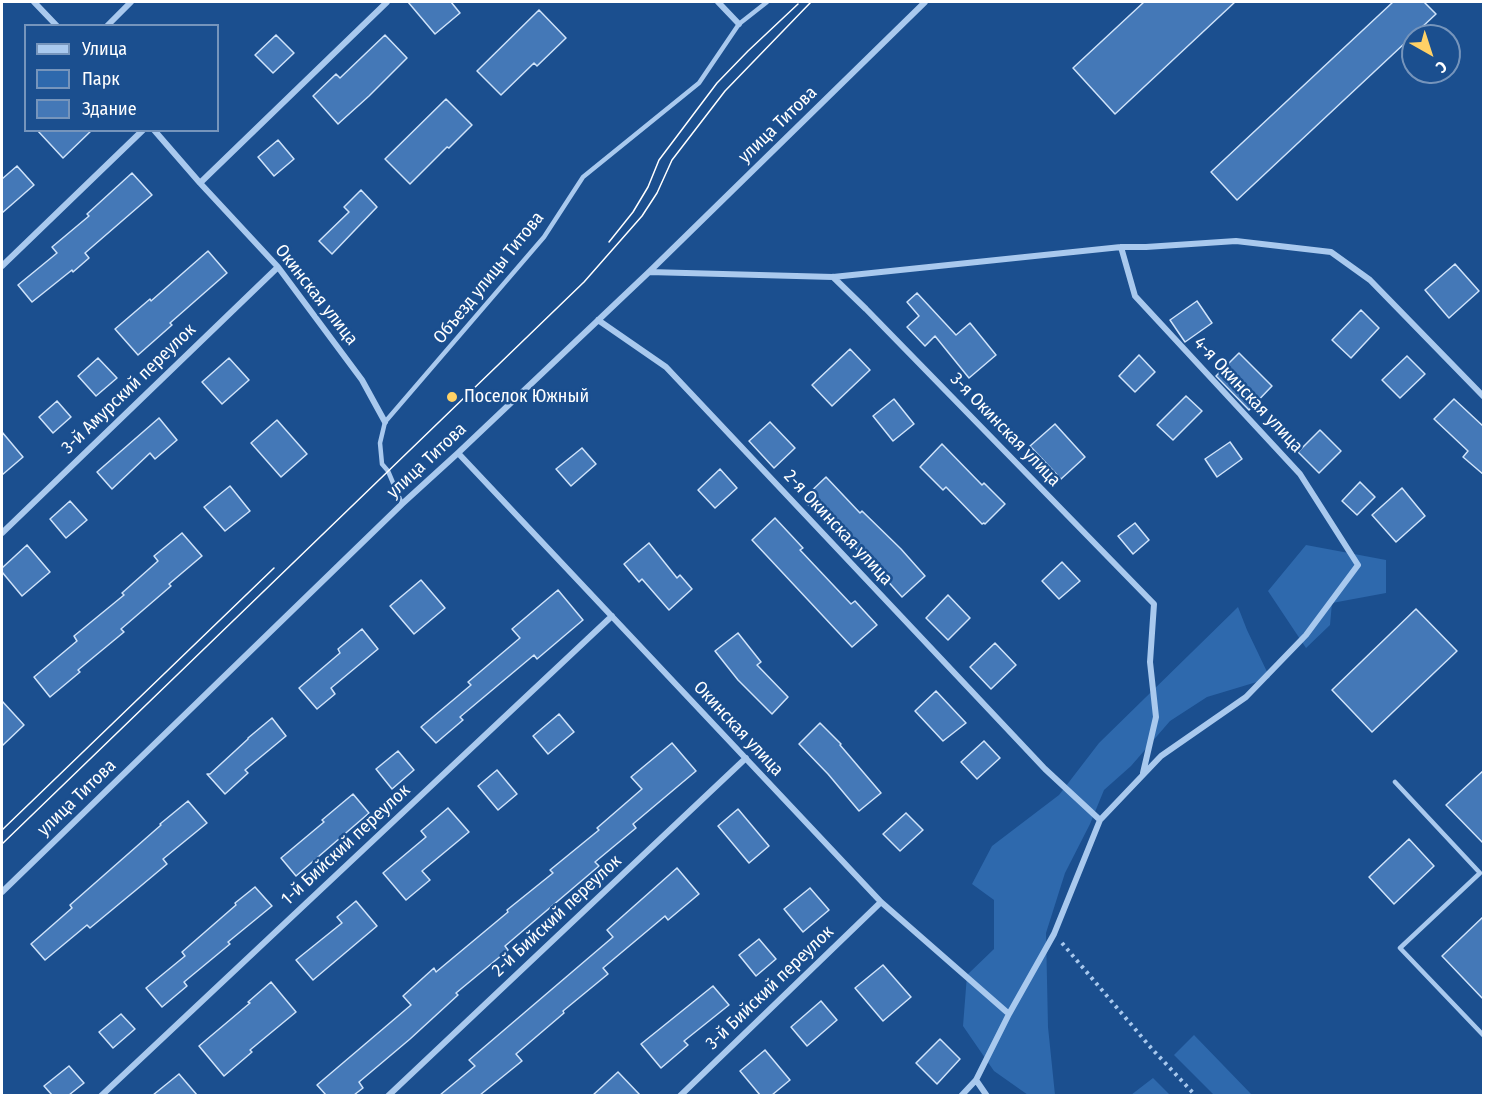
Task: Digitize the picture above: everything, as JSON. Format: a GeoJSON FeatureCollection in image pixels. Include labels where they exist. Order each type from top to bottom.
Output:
{"type":"FeatureCollection","features":[{"type":"Feature","properties":{"kind":"street"},"geometry":{"type":"LineString","coordinates":[[34,2],[55,24]]}},
{"type":"Feature","properties":{"kind":"street"},"geometry":{"type":"LineString","coordinates":[[109,24],[131,2]]}},
{"type":"Feature","properties":{"kind":"street"},"geometry":{"type":"LineString","coordinates":[[200,183],[387,2]]}},
{"type":"Feature","properties":{"kind":"street"},"geometry":{"type":"LineString","coordinates":[[718,2],[739,24]]}},
{"type":"Feature","properties":{"kind":"street","name":"улица Титова"},"geometry":{"type":"LineString","coordinates":[[2,892],[402,504],[649,272],[925,2]]}},
{"type":"Feature","properties":{"kind":"street"},"geometry":{"type":"LineString","coordinates":[[2,266],[141,132]]}},
{"type":"Feature","properties":{"kind":"street","name":"Окинская улица"},"geometry":{"type":"LineString","coordinates":[[156,132],[278,267],[362,380],[385,422]]}},
{"type":"Feature","properties":{"kind":"street"},"geometry":{"type":"LineString","coordinates":[[649,272],[833,277],[1121,247],[1236,241],[1331,252],[1370,280],[1484,397]]}},
{"type":"Feature","properties":{"kind":"street","name":"4-я Окинская улица"},"geometry":{"type":"LineString","coordinates":[[1121,247],[1135,296],[1300,474],[1358,565],[1306,635],[1246,697],[1161,756],[1143,774]]}},
{"type":"Feature","properties":{"kind":"street","name":"3-й Амурский переулок"},"geometry":{"type":"LineString","coordinates":[[2,533],[278,267]]}},
{"type":"Feature","properties":{"kind":"street","name":"3-я Окинская улица"},"geometry":{"type":"LineString","coordinates":[[833,277],[1155,604],[1150,662],[1156,717],[1143,774]]}},
{"type":"Feature","properties":{"kind":"street","name":"2-я Окинская улица"},"geometry":{"type":"LineString","coordinates":[[598,320],[666,367],[1045,769],[1100,820]]}},
{"type":"Feature","properties":{"kind":"street","name":"Окинская улица"},"geometry":{"type":"LineString","coordinates":[[458,453],[881,902],[1009,1014]]}},
{"type":"Feature","properties":{"kind":"street","name":"1-й Бийский переулок"},"geometry":{"type":"LineString","coordinates":[[101,1095],[612,616]]}},
{"type":"Feature","properties":{"kind":"street","name":"2-й Бийский переулок"},"geometry":{"type":"LineString","coordinates":[[388,1095],[746,758]]}},
{"type":"Feature","properties":{"kind":"street"},"geometry":{"type":"LineString","coordinates":[[961,1095],[976,1080],[1009,1014],[1054,934],[1100,820],[1143,774]]}},
{"type":"Feature","properties":{"kind":"street","name":"3-й Бийский переулок"},"geometry":{"type":"LineString","coordinates":[[680,1095],[881,902]]}},
{"type":"Feature","properties":{"kind":"street"},"geometry":{"type":"LineString","coordinates":[[976,1080],[987,1095]]}},
{"type":"Feature","properties":{"kind":"lane","name":"Объезд улицы Титова"},"geometry":{"type":"LineString","coordinates":[[385,422],[544,237],[583,177],[699,83],[739,24],[767,2]]}},
{"type":"Feature","properties":{"kind":"lane"},"geometry":{"type":"LineString","coordinates":[[385,422],[381,443],[382,464],[388,471],[402,504]]}},
{"type":"Feature","properties":{"kind":"lane"},"geometry":{"type":"LineString","coordinates":[[1395,782],[1479,873],[1400,948],[1484,1036]]}},
{"type":"Feature","properties":{"kind":"path"},"geometry":{"type":"LineString","coordinates":[[1054,934],[1152,1049],[1196,1095]]}},
{"type":"Feature","properties":{"kind":"green space"},"geometry":{"type":"Polygon","coordinates":[[[1306,545],[1386,560],[1386,593],[1332,603],[1330,625],[1306,648],[1268,591],[1306,545]]]}},
{"type":"Feature","properties":{"kind":"green space"},"geometry":{"type":"Polygon","coordinates":[[[1238,607],[1270,678],[1207,697],[1170,721],[1131,766],[1104,790],[1065,873],[1046,933],[1048,1027],[1055,1095],[1028,1095],[994,1071],[963,1026],[967,975],[994,949],[994,900],[972,884],[992,846],[1059,795],[1099,743],[1238,607]]]}},
{"type":"Feature","properties":{"kind":"green space"},"geometry":{"type":"Polygon","coordinates":[[[1194,1035],[1252,1095],[1214,1095],[1174,1055],[1194,1035]]]}},
{"type":"Feature","properties":{"kind":"green space"},"geometry":{"type":"Polygon","coordinates":[[[1153,1078],[1170,1095],[1131,1095],[1153,1078]]]}},
{"type":"Feature","properties":{"kind":"building"},"geometry":{"type":"Polygon","coordinates":[[[408,2],[451,2],[460,13],[435,34],[408,2]]]}},
{"type":"Feature","properties":{"kind":"building"},"geometry":{"type":"Polygon","coordinates":[[[1144,2],[1235,2],[1115,114],[1073,68],[1144,2]]]}},
{"type":"Feature","properties":{"kind":"building"},"geometry":{"type":"Polygon","coordinates":[[[1393,2],[1424,2],[1436,14],[1425,24],[1401,24],[1401,47],[1237,200],[1211,172],[1393,2]]]}},
{"type":"Feature","properties":{"kind":"building"},"geometry":{"type":"Polygon","coordinates":[[[539,10],[566,38],[537,66],[534,63],[501,95],[477,71],[539,10]]]}},
{"type":"Feature","properties":{"kind":"building"},"geometry":{"type":"Polygon","coordinates":[[[276,35],[294,53],[273,73],[255,55],[276,35]]]}},
{"type":"Feature","properties":{"kind":"building"},"geometry":{"type":"Polygon","coordinates":[[[385,35],[407,58],[338,124],[313,96],[336,74],[340,78],[385,35]]]}},
{"type":"Feature","properties":{"kind":"building"},"geometry":{"type":"Polygon","coordinates":[[[446,99],[472,125],[410,184],[385,159],[446,99]]]}},
{"type":"Feature","properties":{"kind":"building"},"geometry":{"type":"Polygon","coordinates":[[[39,132],[90,132],[63,158],[39,132]]]}},
{"type":"Feature","properties":{"kind":"building"},"geometry":{"type":"Polygon","coordinates":[[[278,140],[294,159],[274,176],[258,157],[278,140]]]}},
{"type":"Feature","properties":{"kind":"building"},"geometry":{"type":"Polygon","coordinates":[[[17,166],[34,185],[2,213],[2,179],[17,166]]]}},
{"type":"Feature","properties":{"kind":"building"},"geometry":{"type":"Polygon","coordinates":[[[132,173],[152,195],[85,253],[89,258],[32,302],[18,285],[57,253],[52,247],[89,216],[87,214],[132,173]]]}},
{"type":"Feature","properties":{"kind":"building"},"geometry":{"type":"Polygon","coordinates":[[[361,190],[377,207],[332,254],[319,241],[349,212],[344,207],[361,190]]]}},
{"type":"Feature","properties":{"kind":"building"},"geometry":{"type":"Polygon","coordinates":[[[208,251],[227,273],[170,323],[172,325],[138,355],[115,329],[208,251]]]}},
{"type":"Feature","properties":{"kind":"building"},"geometry":{"type":"Polygon","coordinates":[[[1455,264],[1479,291],[1449,318],[1425,290],[1455,264]]]}},
{"type":"Feature","properties":{"kind":"building"},"geometry":{"type":"Polygon","coordinates":[[[917,293],[956,335],[970,323],[996,355],[969,378],[935,336],[925,346],[907,327],[919,316],[907,302],[917,293]]]}},
{"type":"Feature","properties":{"kind":"building"},"geometry":{"type":"Polygon","coordinates":[[[1197,301],[1212,323],[1185,342],[1170,320],[1197,301]]]}},
{"type":"Feature","properties":{"kind":"building"},"geometry":{"type":"Polygon","coordinates":[[[1361,310],[1379,328],[1351,358],[1332,340],[1361,310]]]}},
{"type":"Feature","properties":{"kind":"building"},"geometry":{"type":"Polygon","coordinates":[[[850,349],[870,370],[832,406],[812,385],[850,349]]]}},
{"type":"Feature","properties":{"kind":"building"},"geometry":{"type":"Polygon","coordinates":[[[1239,353],[1272,386],[1249,410],[1216,376],[1239,353]]]}},
{"type":"Feature","properties":{"kind":"building"},"geometry":{"type":"Polygon","coordinates":[[[1139,355],[1155,372],[1135,392],[1119,376],[1139,355]]]}},
{"type":"Feature","properties":{"kind":"building"},"geometry":{"type":"Polygon","coordinates":[[[1407,356],[1425,374],[1400,398],[1382,380],[1407,356]]]}},
{"type":"Feature","properties":{"kind":"building"},"geometry":{"type":"Polygon","coordinates":[[[98,358],[117,378],[96,396],[78,376],[98,358]]]}},
{"type":"Feature","properties":{"kind":"building"},"geometry":{"type":"Polygon","coordinates":[[[229,358],[249,380],[222,404],[202,382],[229,358]]]}},
{"type":"Feature","properties":{"kind":"building"},"geometry":{"type":"Polygon","coordinates":[[[1186,396],[1202,411],[1173,440],[1157,425],[1186,396]]]}},
{"type":"Feature","properties":{"kind":"building"},"geometry":{"type":"Polygon","coordinates":[[[894,399],[914,424],[893,441],[873,416],[894,399]]]}},
{"type":"Feature","properties":{"kind":"building"},"geometry":{"type":"Polygon","coordinates":[[[1454,399],[1484,427],[1484,475],[1463,457],[1468,451],[1434,419],[1454,399]]]}},
{"type":"Feature","properties":{"kind":"building"},"geometry":{"type":"Polygon","coordinates":[[[57,401],[71,417],[53,433],[39,417],[57,401]]]}},
{"type":"Feature","properties":{"kind":"building"},"geometry":{"type":"Polygon","coordinates":[[[159,418],[177,440],[155,459],[150,453],[112,489],[97,472],[159,418]]]}},
{"type":"Feature","properties":{"kind":"building"},"geometry":{"type":"Polygon","coordinates":[[[277,420],[307,454],[281,477],[251,443],[277,420]]]}},
{"type":"Feature","properties":{"kind":"building"},"geometry":{"type":"Polygon","coordinates":[[[770,422],[795,448],[774,468],[749,441],[770,422]]]}},
{"type":"Feature","properties":{"kind":"building"},"geometry":{"type":"Polygon","coordinates":[[[1055,424],[1085,457],[1061,479],[1030,446],[1055,424]]]}},
{"type":"Feature","properties":{"kind":"building"},"geometry":{"type":"Polygon","coordinates":[[[1320,430],[1341,451],[1319,473],[1298,452],[1320,430]]]}},
{"type":"Feature","properties":{"kind":"building"},"geometry":{"type":"Polygon","coordinates":[[[2,432],[23,457],[2,475],[2,432]]]}},
{"type":"Feature","properties":{"kind":"building"},"geometry":{"type":"Polygon","coordinates":[[[1230,442],[1242,459],[1217,477],[1205,459],[1230,442]]]}},
{"type":"Feature","properties":{"kind":"building"},"geometry":{"type":"Polygon","coordinates":[[[942,444],[982,485],[984,483],[1005,504],[985,524],[982,524],[946,487],[943,490],[920,467],[942,444]]]}},
{"type":"Feature","properties":{"kind":"building"},"geometry":{"type":"Polygon","coordinates":[[[582,448],[596,464],[571,486],[556,469],[582,448]]]}},
{"type":"Feature","properties":{"kind":"building"},"geometry":{"type":"Polygon","coordinates":[[[720,469],[737,488],[715,508],[698,490],[720,469]]]}},
{"type":"Feature","properties":{"kind":"building"},"geometry":{"type":"Polygon","coordinates":[[[826,477],[860,513],[862,511],[901,549],[925,576],[902,597],[875,567],[827,520],[825,523],[803,499],[826,477]]]}},
{"type":"Feature","properties":{"kind":"building"},"geometry":{"type":"Polygon","coordinates":[[[1360,482],[1375,497],[1357,515],[1342,501],[1360,482]]]}},
{"type":"Feature","properties":{"kind":"building"},"geometry":{"type":"Polygon","coordinates":[[[230,486],[250,511],[225,531],[204,507],[230,486]]]}},
{"type":"Feature","properties":{"kind":"building"},"geometry":{"type":"Polygon","coordinates":[[[1402,488],[1425,516],[1396,542],[1372,515],[1402,488]]]}},
{"type":"Feature","properties":{"kind":"building"},"geometry":{"type":"Polygon","coordinates":[[[70,501],[87,520],[66,538],[50,519],[70,501]]]}},
{"type":"Feature","properties":{"kind":"building"},"geometry":{"type":"Polygon","coordinates":[[[775,518],[803,548],[800,550],[851,604],[855,601],[877,625],[852,647],[752,540],[775,518]]]}},
{"type":"Feature","properties":{"kind":"building"},"geometry":{"type":"Polygon","coordinates":[[[1135,523],[1149,540],[1133,554],[1118,536],[1135,523]]]}},
{"type":"Feature","properties":{"kind":"building"},"geometry":{"type":"Polygon","coordinates":[[[182,533],[202,556],[121,629],[124,632],[78,670],[80,672],[50,697],[34,677],[77,641],[74,636],[124,595],[122,593],[158,561],[154,556],[182,533]]]}},
{"type":"Feature","properties":{"kind":"building"},"geometry":{"type":"Polygon","coordinates":[[[649,543],[677,578],[680,575],[692,589],[669,610],[642,579],[639,582],[624,564],[649,543]]]}},
{"type":"Feature","properties":{"kind":"building"},"geometry":{"type":"Polygon","coordinates":[[[27,545],[50,572],[22,596],[2,572],[2,568],[27,545]]]}},
{"type":"Feature","properties":{"kind":"building"},"geometry":{"type":"Polygon","coordinates":[[[1062,562],[1080,581],[1059,599],[1042,581],[1062,562]]]}},
{"type":"Feature","properties":{"kind":"building"},"geometry":{"type":"Polygon","coordinates":[[[421,580],[445,608],[414,634],[390,606],[421,580]]]}},
{"type":"Feature","properties":{"kind":"building"},"geometry":{"type":"Polygon","coordinates":[[[558,590],[583,620],[537,659],[534,655],[460,717],[463,720],[436,743],[421,727],[471,685],[468,682],[520,638],[512,629],[558,590]]]}},
{"type":"Feature","properties":{"kind":"building"},"geometry":{"type":"Polygon","coordinates":[[[948,595],[970,618],[948,640],[926,618],[948,595]]]}},
{"type":"Feature","properties":{"kind":"building"},"geometry":{"type":"Polygon","coordinates":[[[1416,609],[1457,651],[1372,732],[1332,690],[1416,609]]]}},
{"type":"Feature","properties":{"kind":"building"},"geometry":{"type":"Polygon","coordinates":[[[362,629],[378,649],[331,688],[335,694],[317,709],[299,688],[340,653],[338,649],[362,629]]]}},
{"type":"Feature","properties":{"kind":"building"},"geometry":{"type":"Polygon","coordinates":[[[738,633],[761,662],[757,665],[788,697],[772,714],[738,680],[715,651],[738,633]]]}},
{"type":"Feature","properties":{"kind":"building"},"geometry":{"type":"Polygon","coordinates":[[[995,643],[1016,665],[991,689],[970,667],[995,643]]]}},
{"type":"Feature","properties":{"kind":"building"},"geometry":{"type":"Polygon","coordinates":[[[936,691],[966,723],[943,741],[915,711],[936,691]]]}},
{"type":"Feature","properties":{"kind":"building"},"geometry":{"type":"Polygon","coordinates":[[[2,701],[24,725],[2,746],[2,701]]]}},
{"type":"Feature","properties":{"kind":"building"},"geometry":{"type":"Polygon","coordinates":[[[559,714],[574,732],[548,754],[533,736],[559,714]]]}},
{"type":"Feature","properties":{"kind":"building"},"geometry":{"type":"Polygon","coordinates":[[[272,718],[286,736],[245,770],[248,773],[225,794],[207,774],[210,774],[272,718]]]}},
{"type":"Feature","properties":{"kind":"building"},"geometry":{"type":"Polygon","coordinates":[[[820,723],[841,744],[881,793],[859,811],[799,744],[820,723]]]}},
{"type":"Feature","properties":{"kind":"building"},"geometry":{"type":"Polygon","coordinates":[[[984,741],[1000,758],[977,779],[961,762],[984,741]]]}},
{"type":"Feature","properties":{"kind":"building"},"geometry":{"type":"Polygon","coordinates":[[[672,743],[696,771],[633,824],[636,828],[595,862],[599,866],[505,946],[508,950],[456,993],[458,995],[359,1082],[363,1088],[354,1095],[326,1095],[317,1085],[411,1005],[403,996],[434,968],[436,972],[508,912],[507,910],[553,873],[550,870],[599,830],[597,828],[642,789],[631,777],[672,743]]]}},
{"type":"Feature","properties":{"kind":"building"},"geometry":{"type":"Polygon","coordinates":[[[398,751],[414,770],[392,789],[376,769],[398,751]]]}},
{"type":"Feature","properties":{"kind":"building"},"geometry":{"type":"Polygon","coordinates":[[[497,770],[517,794],[498,810],[478,786],[497,770]]]}},
{"type":"Feature","properties":{"kind":"building"},"geometry":{"type":"Polygon","coordinates":[[[1484,770],[1484,844],[1446,805],[1484,770]]]}},
{"type":"Feature","properties":{"kind":"building"},"geometry":{"type":"Polygon","coordinates":[[[353,794],[369,813],[296,876],[281,858],[353,794]]]}},
{"type":"Feature","properties":{"kind":"building"},"geometry":{"type":"Polygon","coordinates":[[[188,801],[207,823],[163,859],[167,864],[90,928],[87,925],[45,960],[31,944],[72,908],[70,905],[188,801]]]}},
{"type":"Feature","properties":{"kind":"building"},"geometry":{"type":"Polygon","coordinates":[[[448,808],[469,832],[422,871],[430,880],[406,900],[383,873],[426,837],[421,831],[448,808]]]}},
{"type":"Feature","properties":{"kind":"building"},"geometry":{"type":"Polygon","coordinates":[[[738,809],[769,846],[749,863],[718,826],[738,809]]]}},
{"type":"Feature","properties":{"kind":"building"},"geometry":{"type":"Polygon","coordinates":[[[906,813],[923,830],[900,851],[883,834],[906,813]]]}},
{"type":"Feature","properties":{"kind":"building"},"geometry":{"type":"Polygon","coordinates":[[[1409,839],[1434,866],[1394,904],[1369,877],[1409,839]]]}},
{"type":"Feature","properties":{"kind":"building"},"geometry":{"type":"Polygon","coordinates":[[[677,868],[699,894],[668,920],[665,916],[603,968],[608,974],[516,1054],[522,1061],[480,1095],[440,1095],[475,1066],[469,1060],[613,937],[607,930],[677,868]]]}},
{"type":"Feature","properties":{"kind":"building"},"geometry":{"type":"Polygon","coordinates":[[[255,887],[272,906],[184,982],[187,986],[162,1007],[146,988],[185,956],[182,952],[255,887]]]}},
{"type":"Feature","properties":{"kind":"building"},"geometry":{"type":"Polygon","coordinates":[[[810,888],[829,910],[803,932],[784,909],[810,888]]]}},
{"type":"Feature","properties":{"kind":"building"},"geometry":{"type":"Polygon","coordinates":[[[356,901],[377,926],[313,980],[296,960],[342,923],[337,917],[356,901]]]}},
{"type":"Feature","properties":{"kind":"building"},"geometry":{"type":"Polygon","coordinates":[[[1484,916],[1484,1000],[1442,956],[1484,916]]]}},
{"type":"Feature","properties":{"kind":"building"},"geometry":{"type":"Polygon","coordinates":[[[759,939],[776,959],[756,976],[739,955],[759,939]]]}},
{"type":"Feature","properties":{"kind":"building"},"geometry":{"type":"Polygon","coordinates":[[[883,965],[911,997],[883,1021],[855,988],[883,965]]]}},
{"type":"Feature","properties":{"kind":"building"},"geometry":{"type":"Polygon","coordinates":[[[271,982],[296,1012],[250,1050],[252,1052],[224,1076],[199,1046],[271,982]]]}},
{"type":"Feature","properties":{"kind":"building"},"geometry":{"type":"Polygon","coordinates":[[[713,986],[729,1005],[684,1041],[688,1045],[661,1068],[641,1044],[713,986]]]}},
{"type":"Feature","properties":{"kind":"building"},"geometry":{"type":"Polygon","coordinates":[[[821,1001],[837,1020],[807,1046],[791,1027],[821,1001]]]}},
{"type":"Feature","properties":{"kind":"building"},"geometry":{"type":"Polygon","coordinates":[[[121,1014],[135,1029],[113,1048],[99,1032],[121,1014]]]}},
{"type":"Feature","properties":{"kind":"building"},"geometry":{"type":"Polygon","coordinates":[[[940,1039],[960,1059],[937,1084],[916,1063],[940,1039]]]}},
{"type":"Feature","properties":{"kind":"building"},"geometry":{"type":"Polygon","coordinates":[[[765,1050],[790,1080],[772,1095],[760,1095],[740,1071],[765,1050]]]}},
{"type":"Feature","properties":{"kind":"building"},"geometry":{"type":"Polygon","coordinates":[[[69,1066],[84,1083],[69,1095],[52,1095],[44,1086],[69,1066]]]}},
{"type":"Feature","properties":{"kind":"building"},"geometry":{"type":"Polygon","coordinates":[[[618,1072],[640,1095],[593,1095],[618,1072]]]}},
{"type":"Feature","properties":{"kind":"building"},"geometry":{"type":"Polygon","coordinates":[[[179,1074],[197,1095],[153,1095],[179,1074]]]}},
{"type":"Feature","properties":{"kind":"tram line"},"geometry":{"type":"LineString","coordinates":[[2,844],[584,282],[642,216],[657,193],[672,160],[725,91],[811,2]]}},
{"type":"Feature","properties":{"kind":"tram line"},"geometry":{"type":"LineString","coordinates":[[609,242],[633,212],[648,187],[659,160],[717,83],[798,4]]}},
{"type":"Feature","properties":{"kind":"tram line"},"geometry":{"type":"LineString","coordinates":[[2,830],[274,568]]}},
{"type":"Feature","properties":{"kind":"place","name":"Поселок Южный"},"geometry":{"type":"Point","coordinates":[452,397]}}]}
